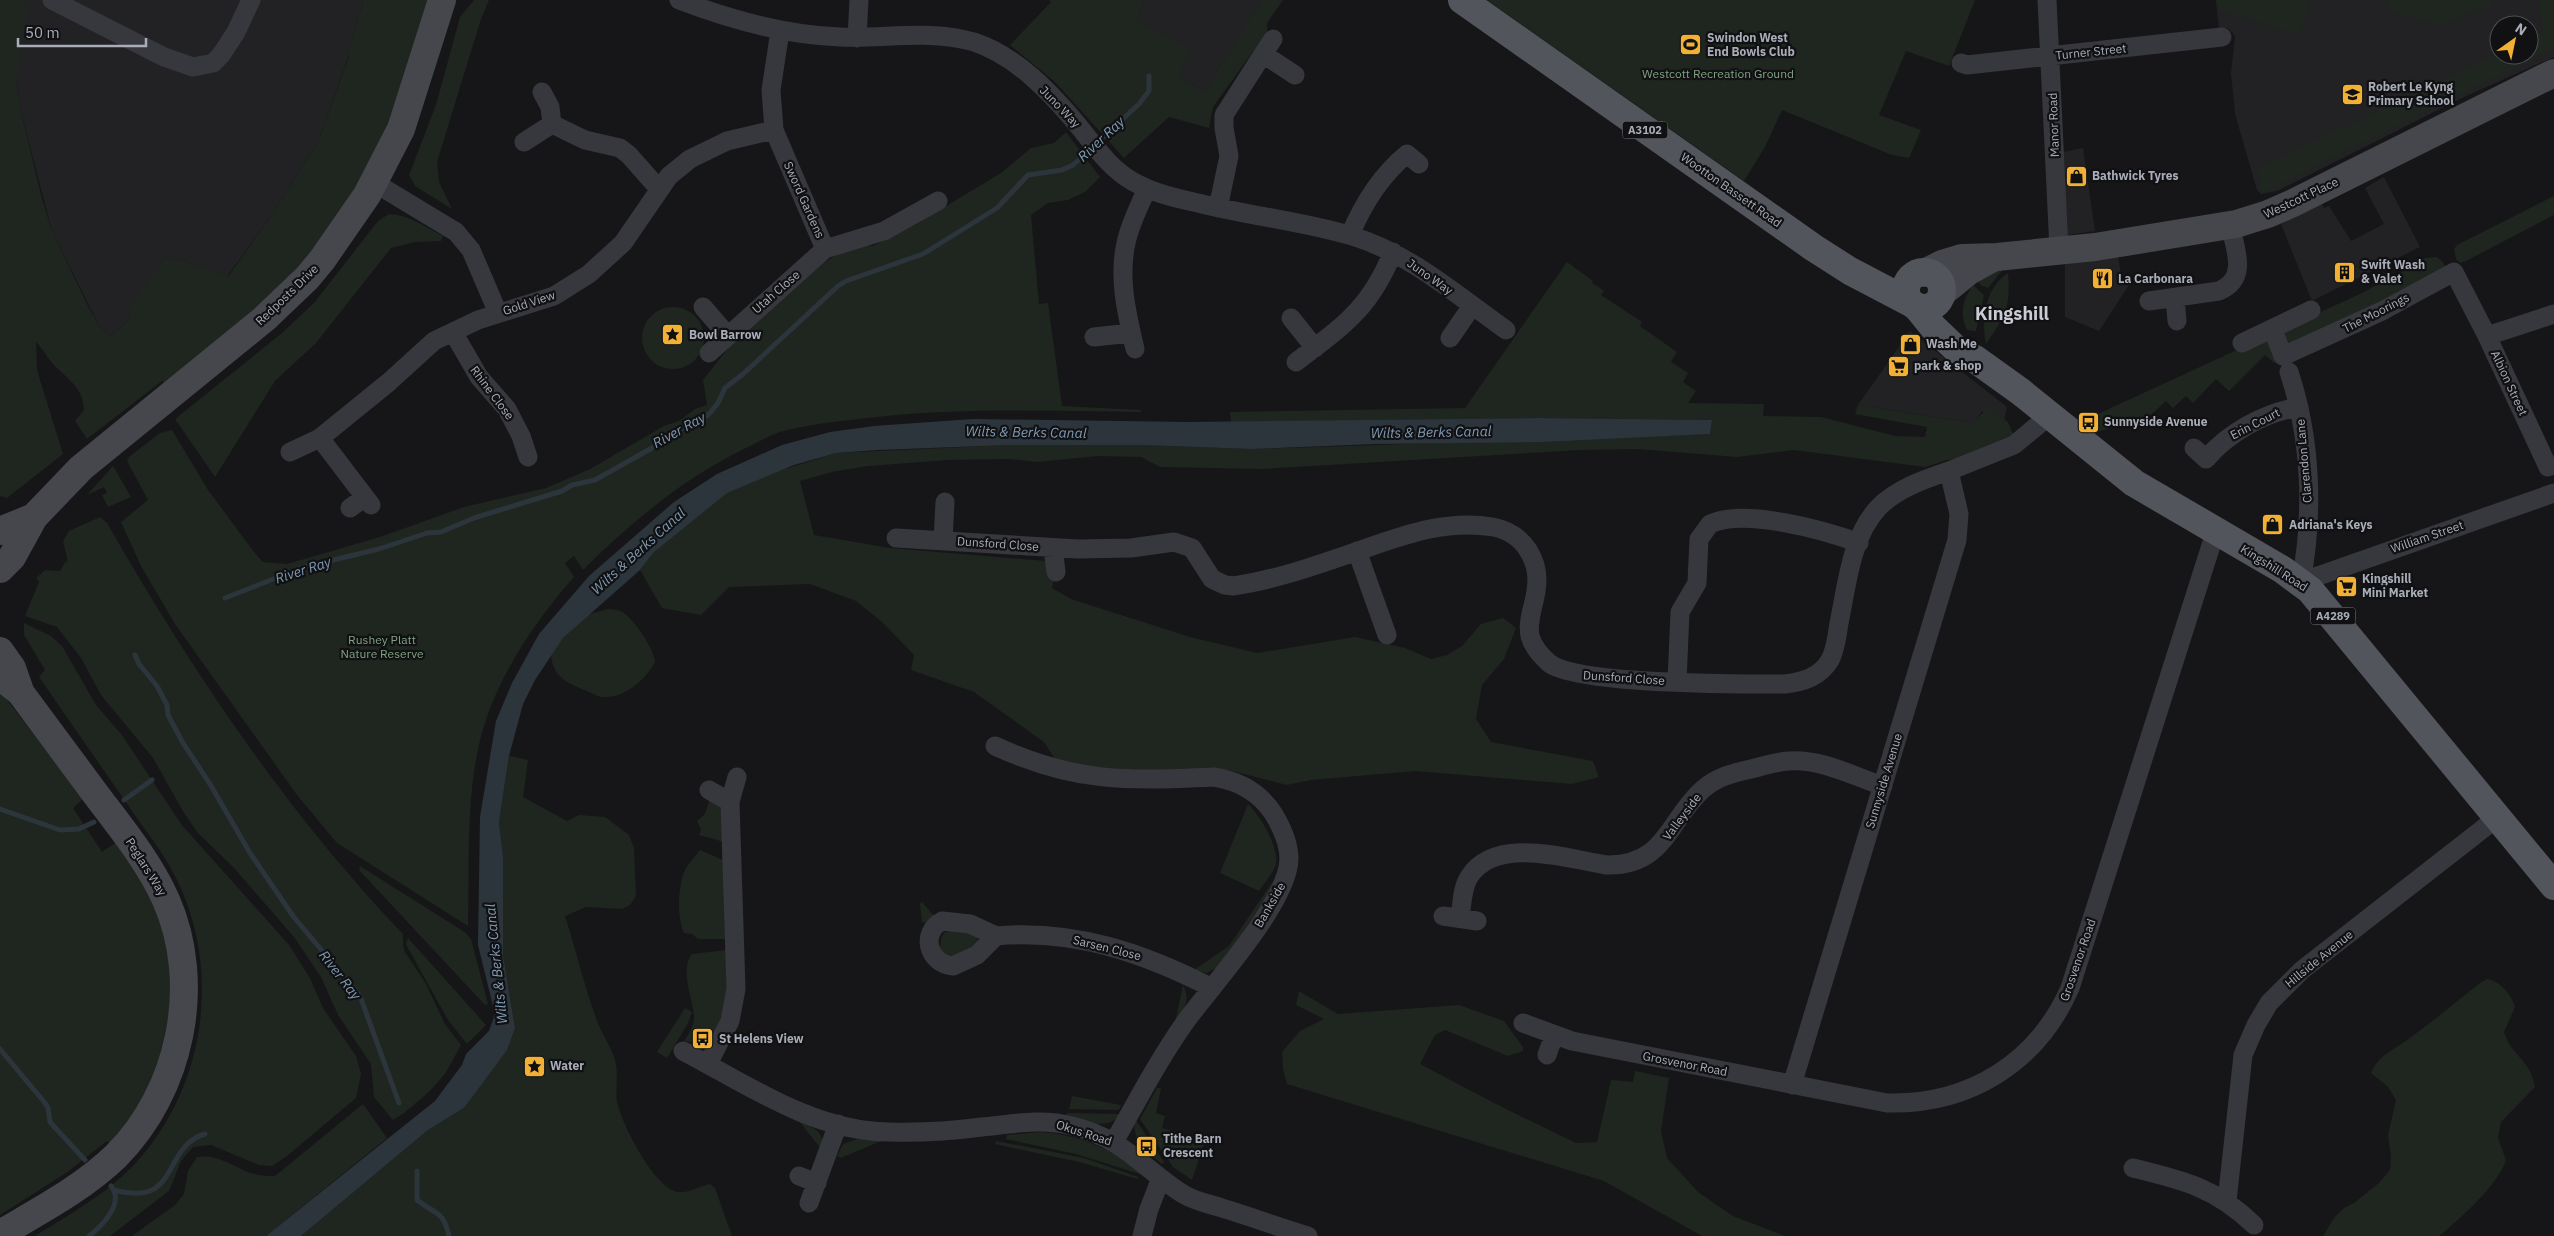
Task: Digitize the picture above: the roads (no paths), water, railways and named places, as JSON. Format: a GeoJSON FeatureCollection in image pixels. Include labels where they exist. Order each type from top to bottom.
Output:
{"type":"FeatureCollection","features":[{"type":"Feature","properties":{"kind":"main road","name":"Redposts Drive"},"geometry":{"type":"LineString","coordinates":[[0,586],[6,563],[34,518],[90,460],[212,362],[294,292],[338,239],[375,183],[409,109],[442,0]]}},
{"type":"Feature","properties":{"kind":"main road","name":"Wootton Bassett Road"},"geometry":{"type":"LineString","coordinates":[[1462,0],[1830,258],[1878,287],[1928,300]]}},
{"type":"Feature","properties":{"kind":"main road","name":"Westcott Place"},"geometry":{"type":"LineString","coordinates":[[1921,273],[1962,258],[1997,257],[2059,250],[2230,225],[2258,218],[2285,207],[2554,73]]}},
{"type":"Feature","properties":{"kind":"main road","name":"Westcott Place"},"geometry":{"type":"LineString","coordinates":[[1928,300],[1969,271],[1997,257]]}},
{"type":"Feature","properties":{"kind":"main road","name":"Wootton Bassett Road"},"geometry":{"type":"LineString","coordinates":[[1830,258],[1855,266],[1921,273]]}},
{"type":"Feature","properties":{"kind":"main road"},"geometry":{"type":"LineString","coordinates":[[1921,273],[1912,278],[1907,288],[1928,300]]}},
{"type":"Feature","properties":{"kind":"main road","name":"Kingshill Road"},"geometry":{"type":"LineString","coordinates":[[1928,300],[1949,343],[1957,350],[1975,359],[2035,402],[2049,416],[2134,483],[2215,533],[2301,582],[2322,601],[2554,886]]}},
{"type":"Feature","properties":{"kind":"main road","name":"Redposts Drive"},"geometry":{"type":"LineString","coordinates":[[0,531],[34,518]]}},
{"type":"Feature","properties":{"kind":"main road","name":"Peglars Way"},"geometry":{"type":"LineString","coordinates":[[0,1234],[90,1177],[116,1156],[131,1139],[148,1115],[166,1080],[176,1049],[184,1000],[184,970],[180,938],[158,885],[116,821],[5,664]]}},
{"type":"Feature","properties":{"kind":"street"},"geometry":{"type":"LineString","coordinates":[[52,0],[164,57],[193,67],[213,63],[221,55],[236,32],[251,0]]}},
{"type":"Feature","properties":{"kind":"street","name":"Juno Way"},"geometry":{"type":"LineString","coordinates":[[678,0],[699,4],[780,31],[857,38],[940,34],[986,47],[1025,72],[1079,127],[1102,155],[1121,173],[1147,189],[1218,208],[1350,235],[1393,252],[1506,330]]}},
{"type":"Feature","properties":{"kind":"street"},"geometry":{"type":"LineString","coordinates":[[857,38],[858,0]]}},
{"type":"Feature","properties":{"kind":"street","name":"Manor Road"},"geometry":{"type":"LineString","coordinates":[[2047,0],[2059,250]]}},
{"type":"Feature","properties":{"kind":"street","name":"Sword Gardens"},"geometry":{"type":"LineString","coordinates":[[780,31],[771,90],[774,130],[825,249],[884,231],[938,201]]}},
{"type":"Feature","properties":{"kind":"street","name":"Turner Street"},"geometry":{"type":"LineString","coordinates":[[1961,63],[1967,65],[2051,57],[2222,37]]}},
{"type":"Feature","properties":{"kind":"street"},"geometry":{"type":"LineString","coordinates":[[1218,208],[1229,156],[1224,128],[1224,115],[1268,46],[1294,75]]}},
{"type":"Feature","properties":{"kind":"street"},"geometry":{"type":"LineString","coordinates":[[542,92],[550,107],[552,124]]}},
{"type":"Feature","properties":{"kind":"street"},"geometry":{"type":"LineString","coordinates":[[524,142],[552,124]]}},
{"type":"Feature","properties":{"kind":"street"},"geometry":{"type":"LineString","coordinates":[[552,124],[585,140],[620,148],[629,155],[659,190]]}},
{"type":"Feature","properties":{"kind":"street","name":"Gold View"},"geometry":{"type":"LineString","coordinates":[[290,452],[320,438],[389,382],[429,345],[453,332],[498,313],[554,296],[589,274],[623,243],[669,176],[700,152],[727,141],[774,130]]}},
{"type":"Feature","properties":{"kind":"street"},"geometry":{"type":"LineString","coordinates":[[1350,235],[1368,199],[1393,167],[1407,154],[1419,164]]}},
{"type":"Feature","properties":{"kind":"street"},"geometry":{"type":"LineString","coordinates":[[375,183],[456,232],[471,250],[498,313]]}},
{"type":"Feature","properties":{"kind":"street"},"geometry":{"type":"LineString","coordinates":[[1094,338],[1133,341],[1124,302],[1124,259],[1130,229],[1147,189]]}},
{"type":"Feature","properties":{"kind":"street"},"geometry":{"type":"LineString","coordinates":[[2149,301],[2219,291],[2233,282],[2238,266],[2230,225]]}},
{"type":"Feature","properties":{"kind":"street","name":"Utah Close"},"geometry":{"type":"LineString","coordinates":[[710,353],[825,249]]}},
{"type":"Feature","properties":{"kind":"street"},"geometry":{"type":"LineString","coordinates":[[1296,362],[1361,309],[1384,274],[1393,252]]}},
{"type":"Feature","properties":{"kind":"street","name":"The Moorings"},"geometry":{"type":"LineString","coordinates":[[2273,330],[2283,356],[2386,308],[2454,272],[2487,336]]}},
{"type":"Feature","properties":{"kind":"street"},"geometry":{"type":"LineString","coordinates":[[2175,298],[2177,320]]}},
{"type":"Feature","properties":{"kind":"street"},"geometry":{"type":"LineString","coordinates":[[1450,338],[1472,306]]}},
{"type":"Feature","properties":{"kind":"street"},"geometry":{"type":"LineString","coordinates":[[703,307],[728,336]]}},
{"type":"Feature","properties":{"kind":"street"},"geometry":{"type":"LineString","coordinates":[[2242,343],[2273,330],[2311,310]]}},
{"type":"Feature","properties":{"kind":"street","name":"Albion Street"},"geometry":{"type":"LineString","coordinates":[[2548,467],[2487,336],[2554,314]]}},
{"type":"Feature","properties":{"kind":"street"},"geometry":{"type":"LineString","coordinates":[[1291,318],[1315,348]]}},
{"type":"Feature","properties":{"kind":"street","name":"Rhine Close"},"geometry":{"type":"LineString","coordinates":[[453,332],[479,377],[507,409],[521,436],[528,457]]}},
{"type":"Feature","properties":{"kind":"street","name":"Clarendon Lane"},"geometry":{"type":"LineString","coordinates":[[2289,372],[2299,407],[2309,501],[2308,542],[2301,582]]}},
{"type":"Feature","properties":{"kind":"street","name":"Erin Court"},"geometry":{"type":"LineString","coordinates":[[2194,448],[2206,459],[2231,435],[2284,409],[2299,407]]}},
{"type":"Feature","properties":{"kind":"street"},"geometry":{"type":"LineString","coordinates":[[1949,471],[2014,445],[2049,416]]}},
{"type":"Feature","properties":{"kind":"street"},"geometry":{"type":"LineString","coordinates":[[320,438],[362,504]]}},
{"type":"Feature","properties":{"kind":"street","name":"Dunsford Close"},"geometry":{"type":"LineString","coordinates":[[896,538],[1053,548],[1115,549],[1174,542],[1184,544],[1199,556],[1212,579],[1233,586],[1295,571],[1410,534],[1443,526],[1481,525],[1504,530],[1524,543],[1536,566],[1536,590],[1530,618],[1530,636],[1537,651],[1546,661],[1558,668],[1580,675],[1676,682],[1785,684],[1802,682],[1813,677],[1830,660],[1849,577],[1859,543],[1872,516],[1886,501],[1904,490],[1949,471]]}},
{"type":"Feature","properties":{"kind":"street","name":"Sunnyside Avenue"},"geometry":{"type":"LineString","coordinates":[[1792,1085],[1957,540],[1959,514],[1949,471]]}},
{"type":"Feature","properties":{"kind":"street","name":"William Street"},"geometry":{"type":"LineString","coordinates":[[2301,582],[2554,493]]}},
{"type":"Feature","properties":{"kind":"street","name":"Dunsford Close"},"geometry":{"type":"LineString","coordinates":[[943,540],[945,502]]}},
{"type":"Feature","properties":{"kind":"street","name":"Dunsford Close"},"geometry":{"type":"LineString","coordinates":[[1676,682],[1680,612],[1697,583],[1699,539],[1710,524],[1730,519],[1798,524],[1859,543]]}},
{"type":"Feature","properties":{"kind":"street","name":"Grosvenor Road"},"geometry":{"type":"LineString","coordinates":[[1523,1023],[1572,1041],[1887,1103],[1923,1102],[1945,1097],[1983,1082],[2004,1071],[2026,1053],[2049,1026],[2064,1001],[2074,977],[2215,533]]}},
{"type":"Feature","properties":{"kind":"street","name":"Dunsford Close"},"geometry":{"type":"LineString","coordinates":[[1053,548],[1056,572]]}},
{"type":"Feature","properties":{"kind":"street"},"geometry":{"type":"LineString","coordinates":[[1357,552],[1387,635]]}},
{"type":"Feature","properties":{"kind":"street","name":"Bankside"},"geometry":{"type":"LineString","coordinates":[[995,746],[1019,747],[1066,772],[1091,777],[1122,780],[1214,777],[1227,779],[1255,792],[1267,804],[1278,822],[1286,842],[1289,859],[1286,876],[1252,935],[1172,1042],[1114,1142]]}},
{"type":"Feature","properties":{"kind":"street","name":"Valleyside"},"geometry":{"type":"LineString","coordinates":[[1460,918],[1468,879],[1478,867],[1491,858],[1514,852],[1606,866],[1618,866],[1641,860],[1666,838],[1702,790],[1712,782],[1735,772],[1788,761],[1803,762],[1822,764],[1883,786]]}},
{"type":"Feature","properties":{"kind":"street"},"geometry":{"type":"LineString","coordinates":[[708,1064],[730,1021],[736,989],[730,802],[737,777]]}},
{"type":"Feature","properties":{"kind":"street"},"geometry":{"type":"LineString","coordinates":[[709,790],[730,802]]}},
{"type":"Feature","properties":{"kind":"street","name":"Hillside Avenue"},"geometry":{"type":"LineString","coordinates":[[2228,1195],[2243,1055],[2256,1024],[2269,1003],[2302,970],[2498,817]]}},
{"type":"Feature","properties":{"kind":"street","name":"Sarsen Close"},"geometry":{"type":"LineString","coordinates":[[996,936],[1029,934],[1104,946],[1156,961],[1212,988]]}},
{"type":"Feature","properties":{"kind":"street"},"geometry":{"type":"LineString","coordinates":[[1547,1055],[1554,1035]]}},
{"type":"Feature","properties":{"kind":"street","name":"Okus Road"},"geometry":{"type":"LineString","coordinates":[[683,1051],[774,1100],[838,1124],[886,1132],[914,1132],[1023,1122],[1049,1122],[1072,1126],[1114,1142],[1189,1197],[1308,1236]]}},
{"type":"Feature","properties":{"kind":"street"},"geometry":{"type":"LineString","coordinates":[[809,1203],[808,1180],[838,1124]]}},
{"type":"Feature","properties":{"kind":"street"},"geometry":{"type":"LineString","coordinates":[[2133,1168],[2178,1179],[2228,1195],[2254,1225]]}},
{"type":"Feature","properties":{"kind":"street"},"geometry":{"type":"LineString","coordinates":[[1142,1236],[1149,1208],[1161,1178]]}},
{"type":"Feature","properties":{"kind":"water","name":"Wilts & Berks Canal"},"geometry":{"type":"Polygon","coordinates":[[[1538,418],[1712,420],[1710,434],[1541,442],[1375,444],[1251,449],[1141,445],[1008,445],[836,453],[794,465],[727,493],[654,552],[640,570],[563,638],[535,680],[523,704],[509,756],[499,822],[503,856],[503,955],[515,1028],[507,1050],[464,1108],[428,1130],[301,1236],[266,1236],[435,1101],[462,1065],[466,1054],[489,1031],[495,1014],[478,945],[480,817],[496,721],[512,683],[539,634],[589,576],[674,502],[717,474],[782,445],[830,432],[874,426],[973,419],[1189,422],[1538,418]]]}},
{"type":"Feature","properties":{"kind":"waterway","name":"River Ray"},"geometry":{"type":"LineString","coordinates":[[1097,143],[1139,104],[1149,91],[1149,76]]}},
{"type":"Feature","properties":{"kind":"waterway","name":"River Ray"},"geometry":{"type":"LineString","coordinates":[[225,598],[304,567],[379,549],[427,533],[441,532],[474,518],[562,491],[572,485],[595,480],[652,448],[672,432],[696,424],[710,413],[718,403],[725,388],[743,374],[838,286],[846,281],[923,254],[997,208],[1028,175],[1062,170],[1073,165],[1091,149]]}},
{"type":"Feature","properties":{"kind":"waterway","name":"River Ray"},"geometry":{"type":"LineString","coordinates":[[135,655],[139,664],[157,686],[167,705],[168,715],[183,743],[210,784],[250,853],[293,916],[360,996],[399,1103]]}},
{"type":"Feature","properties":{"kind":"waterway"},"geometry":{"type":"LineString","coordinates":[[124,800],[152,780]]}},
{"type":"Feature","properties":{"kind":"waterway"},"geometry":{"type":"LineString","coordinates":[[0,809],[60,830],[79,829],[94,822]]}},
{"type":"Feature","properties":{"kind":"waterway"},"geometry":{"type":"LineString","coordinates":[[0,1049],[45,1103],[48,1108],[50,1122],[85,1160]]}},
{"type":"Feature","properties":{"kind":"waterway"},"geometry":{"type":"LineString","coordinates":[[114,1190],[135,1193],[150,1191],[161,1184],[182,1151],[191,1141],[205,1134]]}},
{"type":"Feature","properties":{"kind":"waterway","name":"River Ray"},"geometry":{"type":"LineString","coordinates":[[417,1171],[417,1200],[441,1217],[449,1236]]}},
{"type":"Feature","properties":{"kind":"waterway"},"geometry":{"type":"LineString","coordinates":[[89,1236],[100,1226],[114,1207],[115,1193],[111,1186]]}},
{"type":"Feature","properties":{"kind":"place","name":"Swindon West End Bowls Club"},"geometry":{"type":"Point","coordinates":[1691,45]}},
{"type":"Feature","properties":{"kind":"place","name":"Robert Le Kyng Primary School"},"geometry":{"type":"Point","coordinates":[2352,94]}},
{"type":"Feature","properties":{"kind":"place","name":"Bathwick Tyres"},"geometry":{"type":"Point","coordinates":[2076,176]}},
{"type":"Feature","properties":{"kind":"place","name":"Swift Wash & Valet"},"geometry":{"type":"Point","coordinates":[2345,272]}},
{"type":"Feature","properties":{"kind":"place","name":"La Carbonara"},"geometry":{"type":"Point","coordinates":[2102,279]}},
{"type":"Feature","properties":{"kind":"place","name":"Bowl Barrow"},"geometry":{"type":"Point","coordinates":[673,335]}},
{"type":"Feature","properties":{"kind":"place","name":"Wash Me"},"geometry":{"type":"Point","coordinates":[1910,344]}},
{"type":"Feature","properties":{"kind":"place","name":"park & shop"},"geometry":{"type":"Point","coordinates":[1898,366]}},
{"type":"Feature","properties":{"kind":"place","name":"Sunnyside Avenue"},"geometry":{"type":"Point","coordinates":[2088,422]}},
{"type":"Feature","properties":{"kind":"place","name":"Adriana's Keys"},"geometry":{"type":"Point","coordinates":[2273,525]}},
{"type":"Feature","properties":{"kind":"place","name":"Kingshill Mini Market"},"geometry":{"type":"Point","coordinates":[2346,586]}},
{"type":"Feature","properties":{"kind":"place","name":"St Helens View"},"geometry":{"type":"Point","coordinates":[703,1039]}},
{"type":"Feature","properties":{"kind":"place","name":"Water"},"geometry":{"type":"Point","coordinates":[534,1066]}},
{"type":"Feature","properties":{"kind":"place","name":"Tithe Barn Crescent"},"geometry":{"type":"Point","coordinates":[1147,1146]}},
{"type":"Feature","properties":{"kind":"district","name":"Kingshill"},"geometry":{"type":"Point","coordinates":[2012,314]}},
{"type":"Feature","properties":{"kind":"park label","name":"Westcott Recreation Ground"},"geometry":{"type":"Point","coordinates":[1718,74]}},
{"type":"Feature","properties":{"kind":"park label","name":"Rushey Platt Nature Reserve"},"geometry":{"type":"Point","coordinates":[382,647]}}]}
